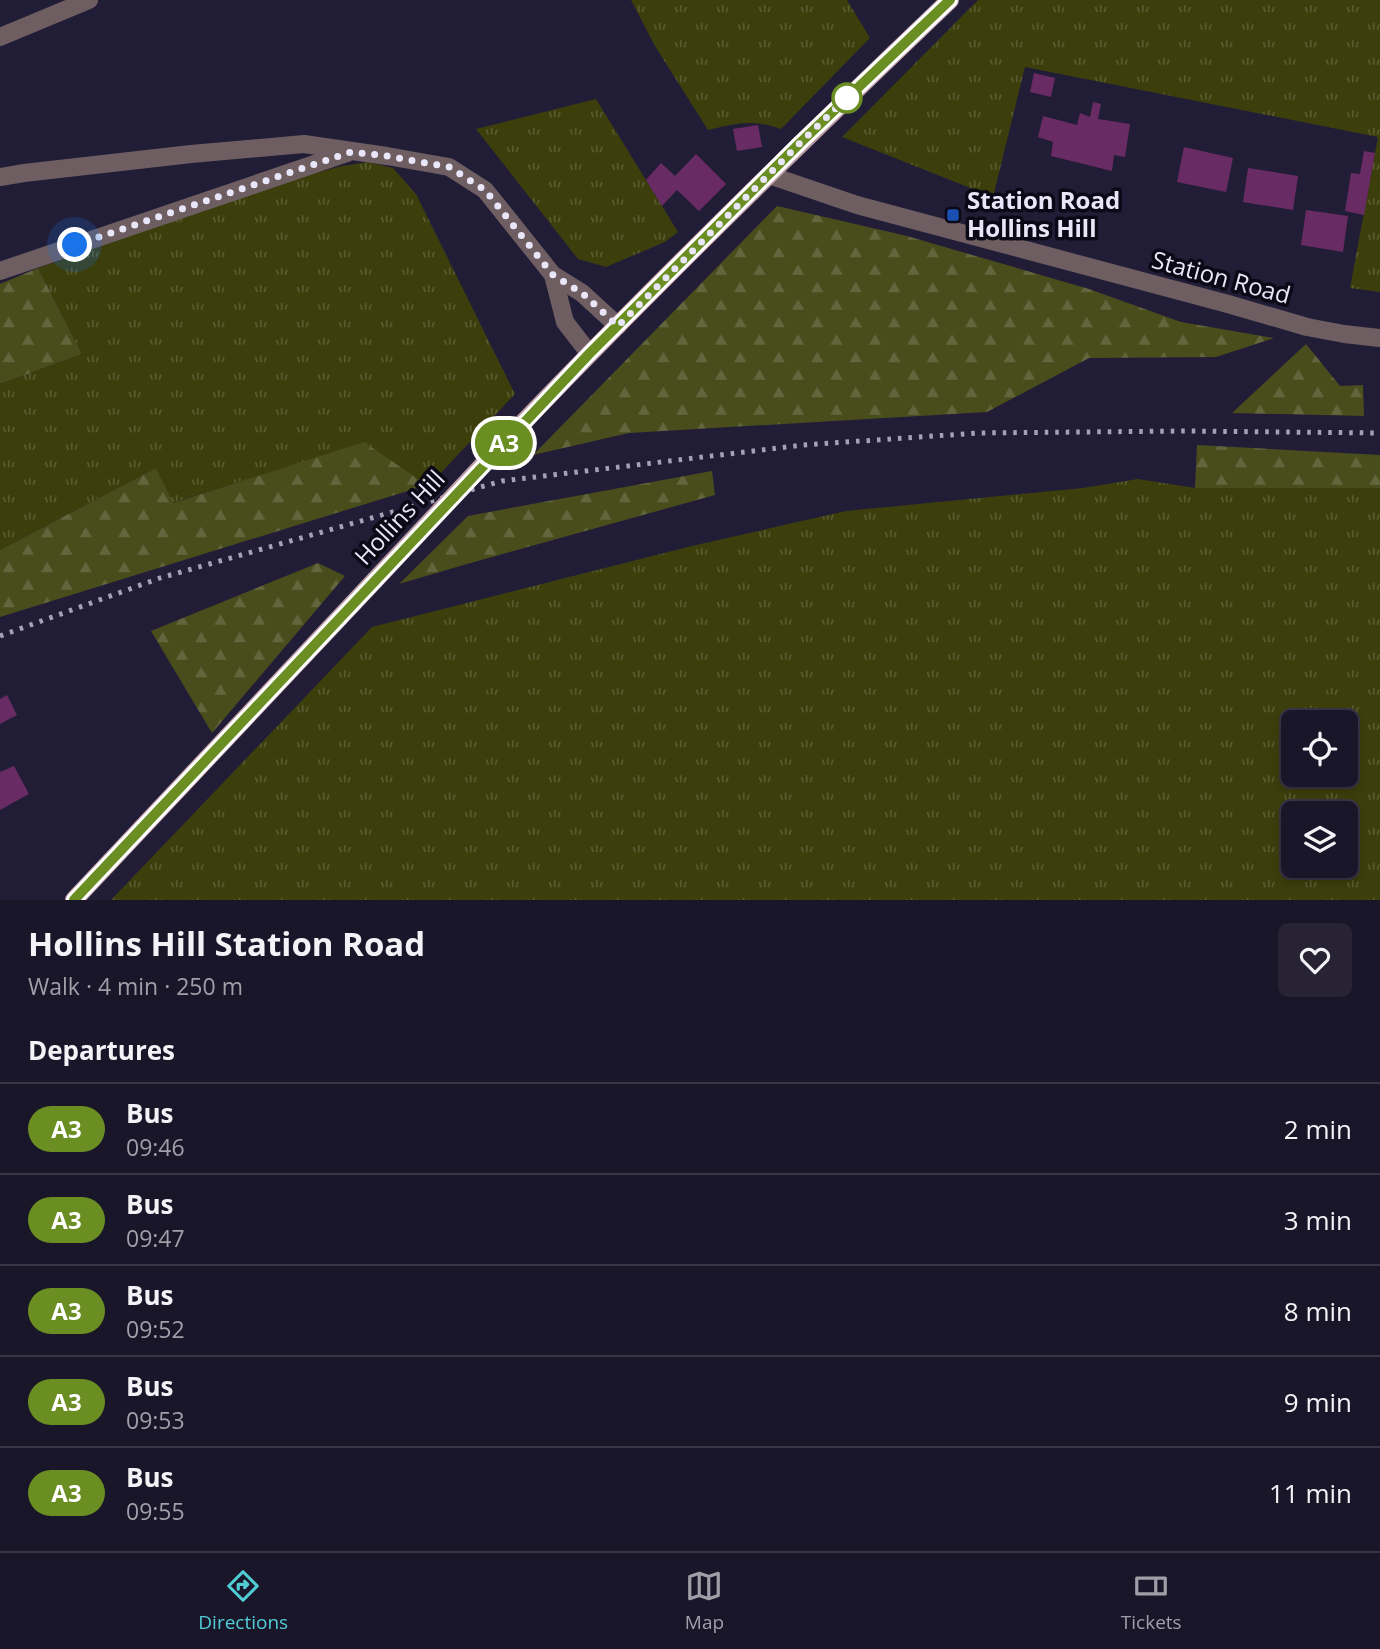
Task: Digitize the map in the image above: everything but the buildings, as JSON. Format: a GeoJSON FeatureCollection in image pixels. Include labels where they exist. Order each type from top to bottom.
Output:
{"type":"FeatureCollection","features":[{"type":"Feature","properties":{"kind":"main road","name":"Hollins Hill"},"geometry":{"type":"LineString","coordinates":[[74,900],[589,354],[950,0]]}},
{"type":"Feature","properties":{"kind":"street"},"geometry":{"type":"LineString","coordinates":[[0,37],[80,2]]}},
{"type":"Feature","properties":{"kind":"street"},"geometry":{"type":"LineString","coordinates":[[0,177],[178,155],[304,144],[449,167],[485,190],[553,275],[582,293],[618,326]]}},
{"type":"Feature","properties":{"kind":"street"},"geometry":{"type":"LineString","coordinates":[[0,271],[351,152]]}},
{"type":"Feature","properties":{"kind":"street","name":"Station Road"},"geometry":{"type":"LineString","coordinates":[[769,175],[857,205],[1307,327],[1380,338]]}},
{"type":"Feature","properties":{"kind":"street"},"geometry":{"type":"LineString","coordinates":[[553,275],[565,322],[589,354]]}},
{"type":"Feature","properties":{"kind":"green space"},"geometry":{"type":"Polygon","coordinates":[[[631,0],[847,0],[870,38],[781,129],[744,123],[708,130],[655,46],[631,0]]]}},
{"type":"Feature","properties":{"kind":"green space"},"geometry":{"type":"Polygon","coordinates":[[[978,0],[1380,0],[1380,292],[1350,288],[1378,137],[1025,67],[993,197],[842,137],[978,0]]]}},
{"type":"Feature","properties":{"kind":"green space"},"geometry":{"type":"Polygon","coordinates":[[[596,99],[678,232],[665,242],[606,267],[578,259],[476,129],[596,99]]]}},
{"type":"Feature","properties":{"kind":"green space"},"geometry":{"type":"Polygon","coordinates":[[[368,162],[393,168],[416,194],[515,394],[438,476],[427,485],[364,443],[172,503],[156,468],[0,550],[0,384],[82,354],[38,268],[286,181],[368,162]]]}},
{"type":"Feature","properties":{"kind":"green space"},"geometry":{"type":"Polygon","coordinates":[[[777,206],[907,236],[1089,289],[1181,322],[1274,338],[1216,357],[1089,358],[987,412],[629,433],[533,455],[777,206]]]}},
{"type":"Feature","properties":{"kind":"green space"},"geometry":{"type":"Polygon","coordinates":[[[38,268],[82,354],[0,384],[0,284],[38,268]]]}},
{"type":"Feature","properties":{"kind":"green space"},"geometry":{"type":"Polygon","coordinates":[[[1306,344],[1340,386],[1363,385],[1364,416],[1232,413],[1306,344]]]}},
{"type":"Feature","properties":{"kind":"green space"},"geometry":{"type":"Polygon","coordinates":[[[364,442],[427,485],[0,617],[0,550],[156,468],[173,503],[364,442]]]}},
{"type":"Feature","properties":{"kind":"green space"},"geometry":{"type":"Polygon","coordinates":[[[1197,445],[1380,455],[1380,488],[1195,488],[1197,445]]]}},
{"type":"Feature","properties":{"kind":"green space"},"geometry":{"type":"Polygon","coordinates":[[[712,471],[715,495],[399,584],[468,516],[712,471]]]}},
{"type":"Feature","properties":{"kind":"green space"},"geometry":{"type":"Polygon","coordinates":[[[1138,479],[1195,488],[1380,488],[1380,900],[111,900],[372,627],[692,546],[846,511],[1083,488],[1138,479]]]}},
{"type":"Feature","properties":{"kind":"green space"},"geometry":{"type":"Polygon","coordinates":[[[318,563],[345,576],[212,733],[151,631],[318,563]]]}},
{"type":"Feature","properties":{"kind":"railway"},"geometry":{"type":"LineString","coordinates":[[0,636],[160,578],[502,481],[803,445],[978,433],[1380,433]]}},
{"type":"Feature","properties":{"kind":"bus line","name":"A3"},"geometry":{"type":"LineString","coordinates":[[74,900],[589,354],[800,143],[950,0]]}},
{"type":"Feature","properties":{"kind":"place","name":"Station Road Hollins Hill"},"geometry":{"type":"Point","coordinates":[953,215]}},
{"type":"Feature","properties":{"kind":"route"},"geometry":{"type":"LineString","coordinates":[[75,245],[351,152],[387,156],[449,167],[485,190],[553,275],[582,293],[618,326],[856,89],[847,98]]}}]}
